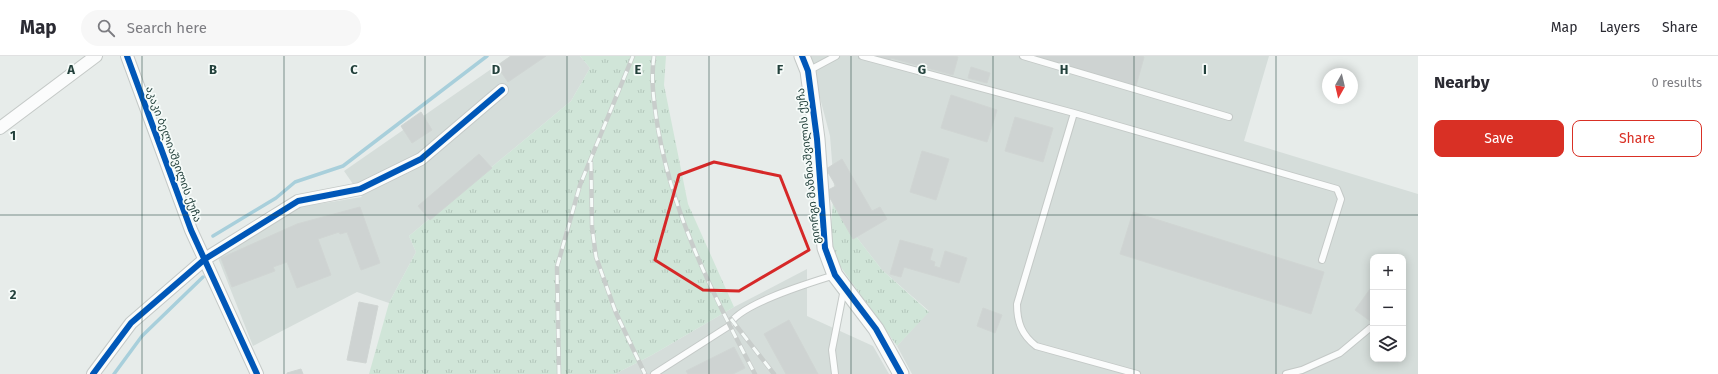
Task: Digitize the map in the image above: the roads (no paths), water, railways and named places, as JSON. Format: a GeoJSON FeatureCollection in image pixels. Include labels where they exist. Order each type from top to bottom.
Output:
{"type":"FeatureCollection","features":[{"type":"Feature","properties":{"kind":"street"},"geometry":{"type":"LineString","coordinates":[[0,128],[96,56]]}},
{"type":"Feature","properties":{"kind":"street","name":"აკაკი ბელიაშვილის ქუჩა"},"geometry":{"type":"LineString","coordinates":[[127,56],[191,230],[257,374]]}},
{"type":"Feature","properties":{"kind":"street","name":"გიორგი მაზნიაშვილის ქუჩა"},"geometry":{"type":"LineString","coordinates":[[802,56],[808,71],[817,139],[826,248],[835,275],[876,330],[901,374]]}},
{"type":"Feature","properties":{"kind":"street"},"geometry":{"type":"LineString","coordinates":[[93,374],[131,323],[205,259],[298,200],[360,189],[421,159],[502,90]]}},
{"type":"Feature","properties":{"kind":"lane"},"geometry":{"type":"LineString","coordinates":[[808,71],[836,56]]}},
{"type":"Feature","properties":{"kind":"lane"},"geometry":{"type":"LineString","coordinates":[[862,56],[1074,113],[1337,189],[1341,199],[1322,260]]}},
{"type":"Feature","properties":{"kind":"lane"},"geometry":{"type":"LineString","coordinates":[[1023,56],[1229,117]]}},
{"type":"Feature","properties":{"kind":"lane"},"geometry":{"type":"LineString","coordinates":[[1074,113],[1017,304],[1017,319],[1025,337],[1036,346],[1138,374]]}},
{"type":"Feature","properties":{"kind":"lane"},"geometry":{"type":"LineString","coordinates":[[654,374],[729,326],[731,320],[744,311],[785,291],[835,275]]}},
{"type":"Feature","properties":{"kind":"lane"},"geometry":{"type":"LineString","coordinates":[[835,374],[832,350],[844,288]]}},
{"type":"Feature","properties":{"kind":"lane"},"geometry":{"type":"LineString","coordinates":[[1286,374],[1302,370],[1340,353],[1370,328]]}},
{"type":"Feature","properties":{"kind":"waterway"},"geometry":{"type":"LineString","coordinates":[[213,236],[276,198],[295,182],[343,166],[487,56]]}},
{"type":"Feature","properties":{"kind":"waterway"},"geometry":{"type":"LineString","coordinates":[[114,374],[142,336],[203,277]]}},
{"type":"Feature","properties":{"kind":"railway"},"geometry":{"type":"LineString","coordinates":[[559,374],[557,267],[580,185],[633,56]]}},
{"type":"Feature","properties":{"kind":"railway"},"geometry":{"type":"LineString","coordinates":[[654,56],[653,93],[656,116],[662,150],[671,184],[694,249],[708,281],[755,374]]}},
{"type":"Feature","properties":{"kind":"railway"},"geometry":{"type":"LineString","coordinates":[[591,162],[592,227],[596,257],[616,313],[645,374]]}},
{"type":"Feature","properties":{"kind":"railway"},"geometry":{"type":"LineString","coordinates":[[731,319],[774,374]]}}]}
